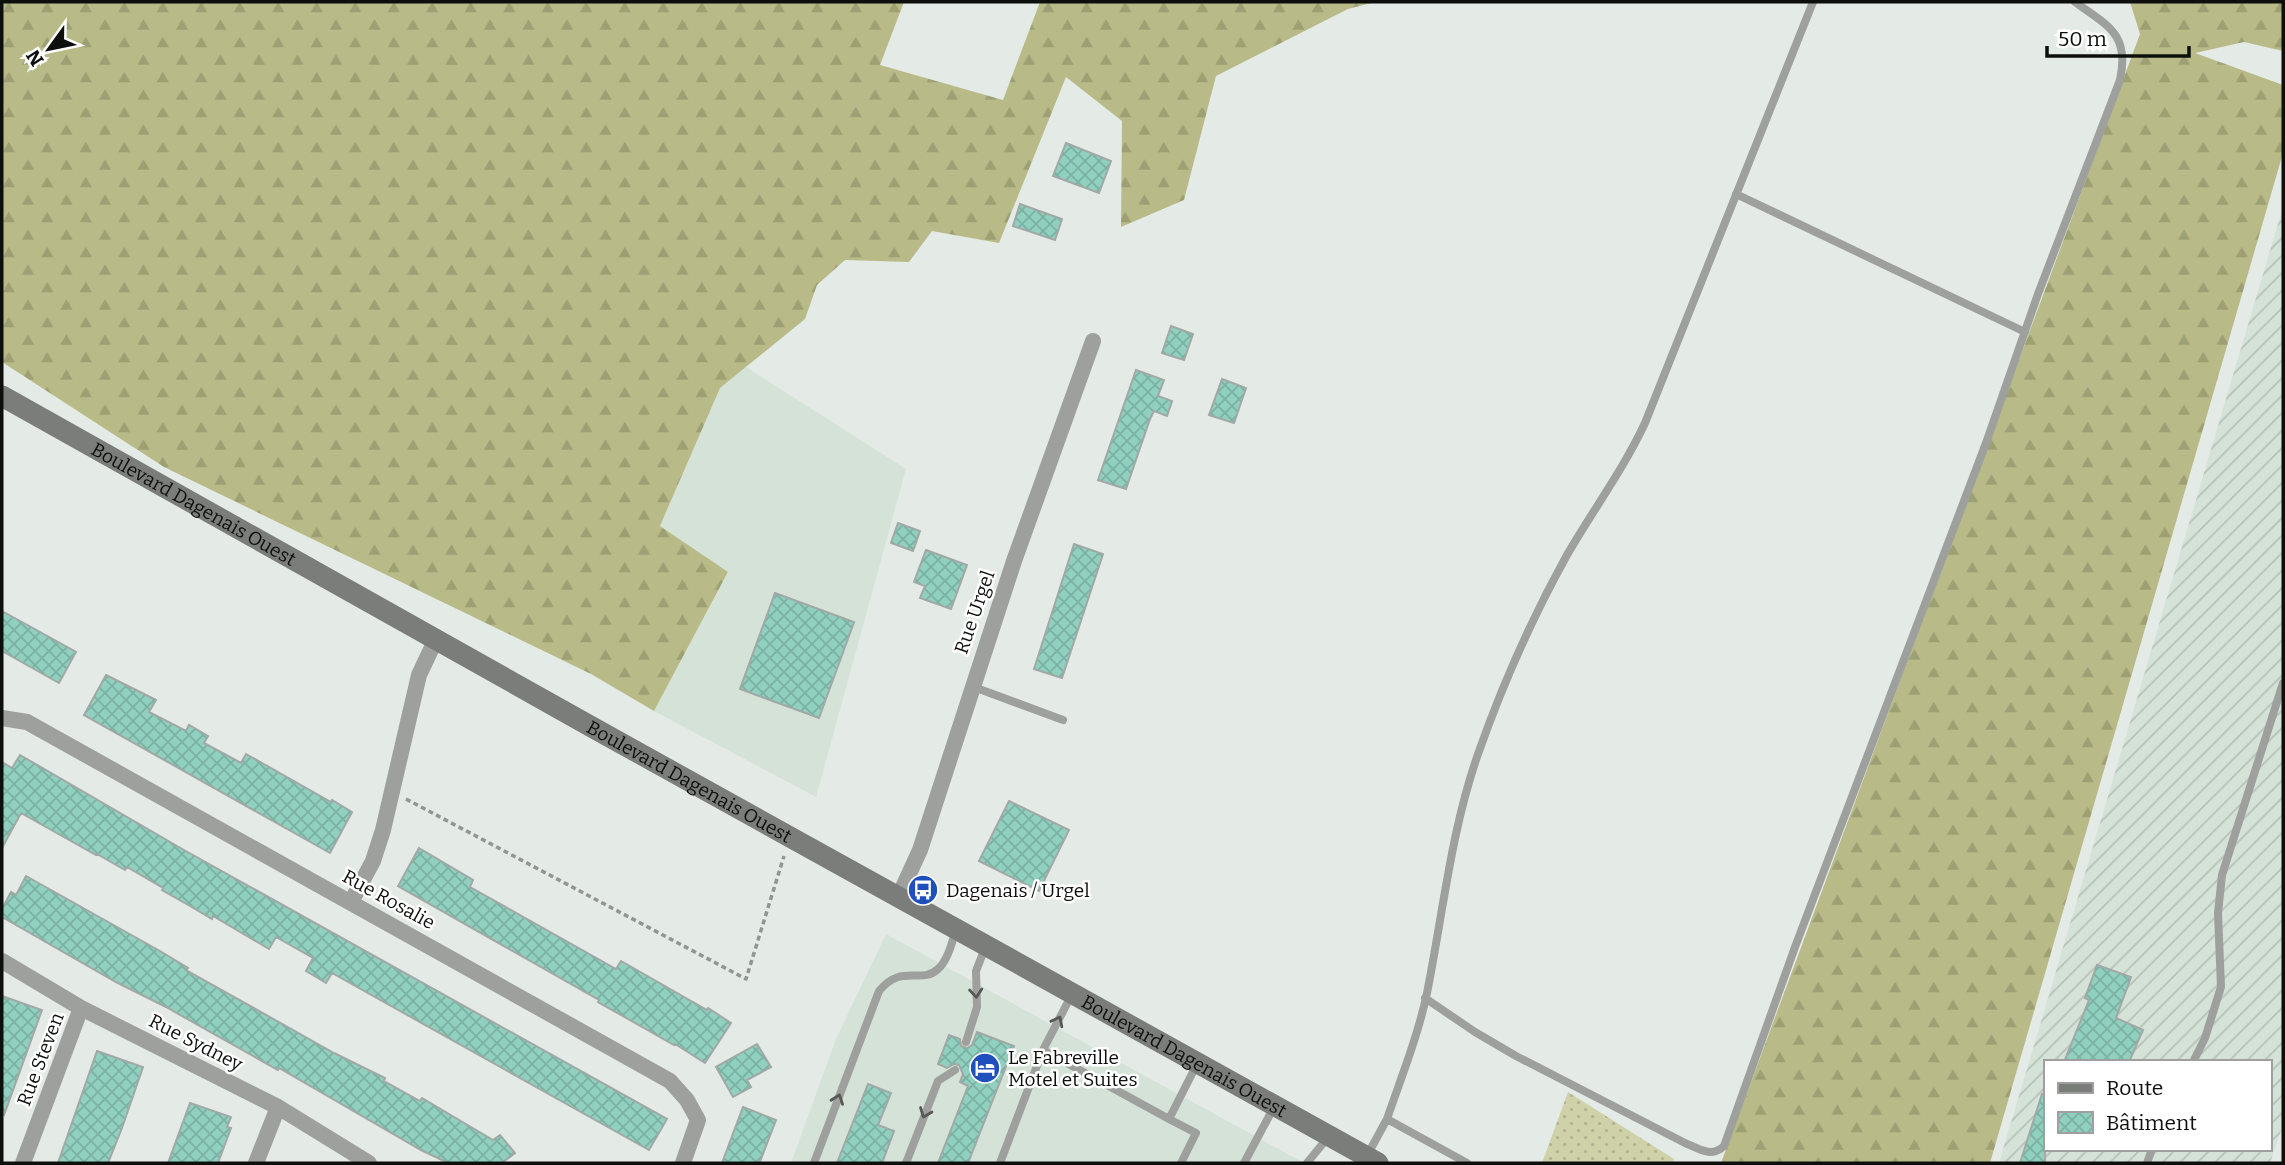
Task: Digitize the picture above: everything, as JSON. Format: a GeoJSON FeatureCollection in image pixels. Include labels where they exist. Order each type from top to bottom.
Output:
{"type":"FeatureCollection","features":[{"type":"Feature","properties":{"kind":"main road","name":"Boulevard Dagenais Ouest"},"geometry":{"type":"LineString","coordinates":[[2,396],[1372,1160]]}},
{"type":"Feature","properties":{"kind":"street","name":"Rue Urgel"},"geometry":{"type":"LineString","coordinates":[[898,898],[916,860],[937,801],[971,686],[1093,341]]}},
{"type":"Feature","properties":{"kind":"street"},"geometry":{"type":"LineString","coordinates":[[351,902],[373,861],[419,675],[436,639]]}},
{"type":"Feature","properties":{"kind":"street","name":"Rue Rosalie"},"geometry":{"type":"LineString","coordinates":[[2,718],[27,722],[670,1081],[687,1100],[698,1120],[683,1163]]}},
{"type":"Feature","properties":{"kind":"street","name":"Rue Sydney"},"geometry":{"type":"LineString","coordinates":[[2,961],[82,1008],[278,1107],[369,1163]]}},
{"type":"Feature","properties":{"kind":"street","name":"Rue Steven"},"geometry":{"type":"LineString","coordinates":[[23,1163],[82,1008]]}},
{"type":"Feature","properties":{"kind":"street"},"geometry":{"type":"LineString","coordinates":[[256,1163],[278,1107]]}},
{"type":"Feature","properties":{"kind":"lane"},"geometry":{"type":"LineString","coordinates":[[1372,1160],[1413,1045],[1425,999],[1466,794],[1484,739],[1545,597],[1588,521],[1620,472],[1645,423],[1813,2]]}},
{"type":"Feature","properties":{"kind":"lane"},"geometry":{"type":"LineString","coordinates":[[1425,999],[1516,1056],[1685,1143],[1714,1153],[1724,1146],[1805,921],[2114,100],[2123,67],[2122,47],[2113,30],[2075,2]]}},
{"type":"Feature","properties":{"kind":"lane"},"geometry":{"type":"LineString","coordinates":[[1736,194],[2025,332]]}},
{"type":"Feature","properties":{"kind":"lane"},"geometry":{"type":"LineString","coordinates":[[2194,1060],[2205,1038],[2221,987],[2218,913],[2222,875],[2283,683]]}},
{"type":"Feature","properties":{"kind":"lane"},"geometry":{"type":"LineString","coordinates":[[971,686],[1063,720]]}},
{"type":"Feature","properties":{"kind":"lane"},"geometry":{"type":"LineString","coordinates":[[814,1163],[878,991],[899,975],[926,976],[938,969],[956,929]]}},
{"type":"Feature","properties":{"kind":"lane"},"geometry":{"type":"LineString","coordinates":[[966,1042],[977,1007],[976,971],[986,945]]}},
{"type":"Feature","properties":{"kind":"lane"},"geometry":{"type":"LineString","coordinates":[[1000,1163],[1043,1050],[1073,993]]}},
{"type":"Feature","properties":{"kind":"lane"},"geometry":{"type":"LineString","coordinates":[[1043,1050],[1196,1133],[1181,1163]]}},
{"type":"Feature","properties":{"kind":"lane"},"geometry":{"type":"LineString","coordinates":[[1169,1119],[1198,1063]]}},
{"type":"Feature","properties":{"kind":"lane"},"geometry":{"type":"LineString","coordinates":[[906,1163],[938,1081],[954,1070]]}},
{"type":"Feature","properties":{"kind":"lane"},"geometry":{"type":"LineString","coordinates":[[1244,1163],[1275,1106]]}},
{"type":"Feature","properties":{"kind":"lane"},"geometry":{"type":"LineString","coordinates":[[1387,1119],[1467,1163]]}},
{"type":"Feature","properties":{"kind":"lane"},"geometry":{"type":"LineString","coordinates":[[1307,1163],[1329,1136]]}},
{"type":"Feature","properties":{"kind":"path"},"geometry":{"type":"LineString","coordinates":[[392,792],[746,979],[780,865],[792,838]]}},
{"type":"Feature","properties":{"kind":"shaded area"},"geometry":{"type":"Polygon","coordinates":[[[2283,207],[2283,1125],[2270,1163],[1999,1163],[2283,207]]]}},
{"type":"Feature","properties":{"kind":"shaded area"},"geometry":{"type":"Polygon","coordinates":[[[746,367],[906,469],[816,797],[654,711],[728,573],[660,526],[720,388],[746,367]]]}},
{"type":"Feature","properties":{"kind":"shaded area"},"geometry":{"type":"Polygon","coordinates":[[[886,934],[1304,1163],[791,1163],[836,1039],[886,934]]]}},
{"type":"Feature","properties":{"kind":"green space"},"geometry":{"type":"Polygon","coordinates":[[[4,2],[904,2],[880,65],[1003,100],[1040,2],[1375,2],[1348,9],[1216,76],[1184,200],[1121,227],[1122,121],[1066,77],[999,243],[932,231],[909,262],[845,260],[817,285],[805,319],[720,388],[660,526],[728,572],[654,711],[591,674],[164,467],[2,362],[4,2]]]}},
{"type":"Feature","properties":{"kind":"green space"},"geometry":{"type":"Polygon","coordinates":[[[2130,2],[2283,2],[2283,51],[2244,42],[2195,53],[2283,85],[2283,153],[1990,1163],[1721,1163],[2140,34],[2130,2]]]}},
{"type":"Feature","properties":{"kind":"green space"},"geometry":{"type":"Polygon","coordinates":[[[1568,1092],[1674,1159],[1672,1163],[1542,1163],[1568,1092]]]}},
{"type":"Feature","properties":{"kind":"building"},"geometry":{"type":"Polygon","coordinates":[[[1066,143],[1111,161],[1099,193],[1053,176],[1066,143]]]}},
{"type":"Feature","properties":{"kind":"building"},"geometry":{"type":"Polygon","coordinates":[[[1020,204],[1062,219],[1055,240],[1013,226],[1020,204]]]}},
{"type":"Feature","properties":{"kind":"building"},"geometry":{"type":"Polygon","coordinates":[[[1171,326],[1193,334],[1184,360],[1162,353],[1171,326]]]}},
{"type":"Feature","properties":{"kind":"building"},"geometry":{"type":"Polygon","coordinates":[[[1136,370],[1164,380],[1158,396],[1172,401],[1167,416],[1154,411],[1126,489],[1098,480],[1136,370]]]}},
{"type":"Feature","properties":{"kind":"building"},"geometry":{"type":"Polygon","coordinates":[[[1222,379],[1246,388],[1234,423],[1209,415],[1222,379]]]}},
{"type":"Feature","properties":{"kind":"building"},"geometry":{"type":"Polygon","coordinates":[[[898,523],[920,531],[913,551],[891,543],[898,523]]]}},
{"type":"Feature","properties":{"kind":"building"},"geometry":{"type":"Polygon","coordinates":[[[1074,544],[1103,554],[1062,678],[1034,669],[1074,544]]]}},
{"type":"Feature","properties":{"kind":"building"},"geometry":{"type":"Polygon","coordinates":[[[926,550],[967,565],[951,609],[920,598],[925,586],[914,582],[926,550]]]}},
{"type":"Feature","properties":{"kind":"building"},"geometry":{"type":"Polygon","coordinates":[[[775,593],[854,622],[819,718],[740,689],[775,593]]]}},
{"type":"Feature","properties":{"kind":"building"},"geometry":{"type":"Polygon","coordinates":[[[2,611],[76,652],[59,683],[2,651],[2,611]]]}},
{"type":"Feature","properties":{"kind":"building"},"geometry":{"type":"Polygon","coordinates":[[[106,675],[156,700],[149,712],[186,731],[189,725],[208,736],[204,743],[241,763],[246,754],[352,812],[330,853],[84,715],[106,675]]]}},
{"type":"Feature","properties":{"kind":"building"},"geometry":{"type":"Polygon","coordinates":[[[20,755],[184,850],[667,1119],[649,1150],[332,973],[326,983],[306,971],[313,958],[276,937],[269,949],[213,916],[212,919],[127,867],[125,870],[21,813],[2,848],[2,762],[12,768],[20,755]]]}},
{"type":"Feature","properties":{"kind":"building"},"geometry":{"type":"Polygon","coordinates":[[[1009,801],[1069,830],[1039,891],[979,861],[1009,801]]]}},
{"type":"Feature","properties":{"kind":"building"},"geometry":{"type":"Polygon","coordinates":[[[419,848],[473,880],[470,887],[616,969],[621,961],[731,1023],[705,1063],[398,886],[419,848]]]}},
{"type":"Feature","properties":{"kind":"building"},"geometry":{"type":"Polygon","coordinates":[[[26,876],[160,951],[188,968],[186,970],[334,1053],[385,1078],[384,1081],[420,1101],[422,1098],[493,1140],[500,1135],[515,1153],[502,1163],[448,1163],[279,1068],[278,1070],[116,982],[2,917],[2,909],[11,892],[16,895],[26,876]]]}},
{"type":"Feature","properties":{"kind":"building"},"geometry":{"type":"Polygon","coordinates":[[[2097,965],[2131,977],[2116,1018],[2143,1030],[2130,1060],[2065,1060],[2089,1000],[2085,998],[2097,965]]]}},
{"type":"Feature","properties":{"kind":"building"},"geometry":{"type":"Polygon","coordinates":[[[2,996],[42,1010],[4,1115],[2,1114],[2,996]]]}},
{"type":"Feature","properties":{"kind":"building"},"geometry":{"type":"Polygon","coordinates":[[[977,1032],[1014,1046],[968,1163],[938,1163],[968,1086],[960,1082],[963,1074],[959,1065],[954,1064],[947,1068],[938,1064],[949,1035],[960,1039],[961,1046],[967,1048],[972,1045],[977,1032]]]}},
{"type":"Feature","properties":{"kind":"building"},"geometry":{"type":"Polygon","coordinates":[[[757,1044],[771,1067],[747,1080],[751,1087],[733,1097],[716,1067],[757,1044]]]}},
{"type":"Feature","properties":{"kind":"building"},"geometry":{"type":"Polygon","coordinates":[[[97,1051],[143,1067],[122,1128],[108,1163],[58,1163],[97,1051]]]}},
{"type":"Feature","properties":{"kind":"building"},"geometry":{"type":"Polygon","coordinates":[[[868,1084],[891,1093],[878,1125],[894,1131],[882,1163],[837,1163],[868,1084]]]}},
{"type":"Feature","properties":{"kind":"building"},"geometry":{"type":"Polygon","coordinates":[[[2042,1094],[2044,1094],[2045,1163],[2020,1163],[2042,1094]]]}},
{"type":"Feature","properties":{"kind":"building"},"geometry":{"type":"Polygon","coordinates":[[[190,1103],[231,1117],[227,1127],[231,1128],[218,1163],[168,1163],[190,1103]]]}},
{"type":"Feature","properties":{"kind":"building"},"geometry":{"type":"Polygon","coordinates":[[[743,1107],[776,1120],[759,1163],[722,1163],[743,1107]]]}},
{"type":"Feature","properties":{"kind":"place","name":"Dagenais / Urgel"},"geometry":{"type":"Point","coordinates":[923,890]}},
{"type":"Feature","properties":{"kind":"place","name":"Le Fabreville Motel et Suites"},"geometry":{"type":"Point","coordinates":[985,1068]}}]}
